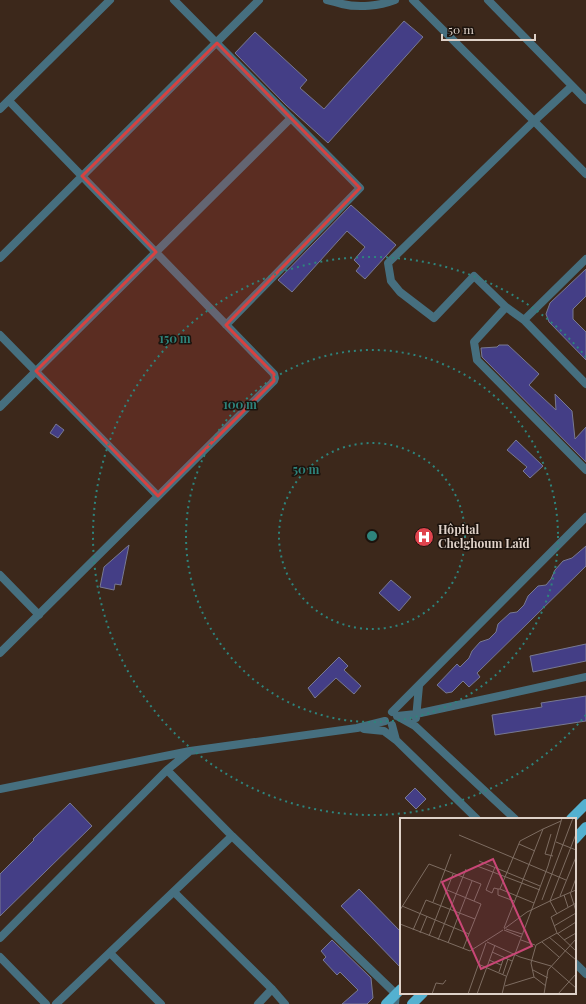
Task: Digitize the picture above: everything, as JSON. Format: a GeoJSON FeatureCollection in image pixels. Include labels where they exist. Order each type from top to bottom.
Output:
{"type":"FeatureCollection","features":[{"type":"Feature","properties":{"kind":"main road"},"geometry":{"type":"LineString","coordinates":[[572,818],[586,804]]}},
{"type":"Feature","properties":{"kind":"main road"},"geometry":{"type":"LineString","coordinates":[[576,838],[586,827]]}},
{"type":"Feature","properties":{"kind":"main road"},"geometry":{"type":"LineString","coordinates":[[412,1004],[422,994]]}},
{"type":"Feature","properties":{"kind":"main road"},"geometry":{"type":"LineString","coordinates":[[386,1004],[397,996]]}},
{"type":"Feature","properties":{"kind":"street"},"geometry":{"type":"LineString","coordinates":[[0,109],[110,0]]}},
{"type":"Feature","properties":{"kind":"street"},"geometry":{"type":"LineString","coordinates":[[174,0],[360,188],[226,325]]}},
{"type":"Feature","properties":{"kind":"street"},"geometry":{"type":"LineString","coordinates":[[0,258],[259,0]]}},
{"type":"Feature","properties":{"kind":"street"},"geometry":{"type":"LineString","coordinates":[[327,0],[343,5],[365,6],[387,3],[395,0]]}},
{"type":"Feature","properties":{"kind":"street"},"geometry":{"type":"LineString","coordinates":[[413,0],[586,174]]}},
{"type":"Feature","properties":{"kind":"street"},"geometry":{"type":"LineString","coordinates":[[488,0],[586,100]]}},
{"type":"Feature","properties":{"kind":"street"},"geometry":{"type":"LineString","coordinates":[[572,86],[388,263],[390,281],[400,292],[434,318],[474,276],[506,307],[524,320],[586,384]]}},
{"type":"Feature","properties":{"kind":"street"},"geometry":{"type":"LineString","coordinates":[[0,653],[274,381],[275,378],[274,374],[9,101]]}},
{"type":"Feature","properties":{"kind":"street"},"geometry":{"type":"LineString","coordinates":[[0,407],[291,118]]}},
{"type":"Feature","properties":{"kind":"street"},"geometry":{"type":"LineString","coordinates":[[524,320],[586,259]]}},
{"type":"Feature","properties":{"kind":"street"},"geometry":{"type":"LineString","coordinates":[[506,307],[474,342],[477,360],[586,470]]}},
{"type":"Feature","properties":{"kind":"street"},"geometry":{"type":"LineString","coordinates":[[0,335],[158,496]]}},
{"type":"Feature","properties":{"kind":"street"},"geometry":{"type":"LineString","coordinates":[[395,714],[419,686],[472,631],[586,517]]}},
{"type":"Feature","properties":{"kind":"street"},"geometry":{"type":"LineString","coordinates":[[0,575],[39,615]]}},
{"type":"Feature","properties":{"kind":"street"},"geometry":{"type":"LineString","coordinates":[[395,714],[416,714],[586,677]]}},
{"type":"Feature","properties":{"kind":"street"},"geometry":{"type":"LineString","coordinates":[[415,726],[419,686]]}},
{"type":"Feature","properties":{"kind":"street"},"geometry":{"type":"LineString","coordinates":[[0,789],[190,751],[397,722],[395,714]]}},
{"type":"Feature","properties":{"kind":"street"},"geometry":{"type":"LineString","coordinates":[[395,714],[415,726],[514,818]]}},
{"type":"Feature","properties":{"kind":"street"},"geometry":{"type":"LineString","coordinates":[[389,723],[396,740]]}},
{"type":"Feature","properties":{"kind":"street"},"geometry":{"type":"LineString","coordinates":[[357,728],[384,731],[396,740],[476,818]]}},
{"type":"Feature","properties":{"kind":"street"},"geometry":{"type":"LineString","coordinates":[[0,938],[167,770],[190,751]]}},
{"type":"Feature","properties":{"kind":"street"},"geometry":{"type":"LineString","coordinates":[[167,770],[232,836],[397,996]]}},
{"type":"Feature","properties":{"kind":"street"},"geometry":{"type":"LineString","coordinates":[[56,1004],[232,836]]}},
{"type":"Feature","properties":{"kind":"street"},"geometry":{"type":"LineString","coordinates":[[174,892],[285,1004]]}},
{"type":"Feature","properties":{"kind":"street"},"geometry":{"type":"LineString","coordinates":[[110,953],[161,1004]]}},
{"type":"Feature","properties":{"kind":"street"},"geometry":{"type":"LineString","coordinates":[[0,957],[46,1004]]}},
{"type":"Feature","properties":{"kind":"street"},"geometry":{"type":"LineString","coordinates":[[576,964],[586,974]]}},
{"type":"Feature","properties":{"kind":"street"},"geometry":{"type":"LineString","coordinates":[[258,1004],[272,990]]}},
{"type":"Feature","properties":{"kind":"highlighted area"},"geometry":{"type":"Polygon","coordinates":[[[217,43],[360,188],[226,325],[274,374],[274,381],[158,496],[36,371],[156,252],[82,176],[217,43]]]}},
{"type":"Feature","properties":{"kind":"building"},"geometry":{"type":"Polygon","coordinates":[[[404,21],[423,37],[328,143],[286,105],[235,53],[255,32],[307,80],[300,88],[324,109],[404,21]]]}},
{"type":"Feature","properties":{"kind":"building"},"geometry":{"type":"Polygon","coordinates":[[[351,205],[396,245],[365,279],[356,271],[360,266],[354,260],[365,247],[347,231],[292,292],[278,280],[351,205]]]}},
{"type":"Feature","properties":{"kind":"building"},"geometry":{"type":"Polygon","coordinates":[[[586,269],[586,296],[573,309],[573,319],[586,332],[586,360],[549,322],[546,314],[550,303],[586,269]]]}},
{"type":"Feature","properties":{"kind":"building"},"geometry":{"type":"Polygon","coordinates":[[[499,345],[508,345],[539,374],[529,385],[556,410],[555,394],[572,411],[575,439],[586,427],[586,462],[482,357],[481,348],[497,347],[499,345]]]}},
{"type":"Feature","properties":{"kind":"building"},"geometry":{"type":"Polygon","coordinates":[[[56,424],[64,430],[58,438],[50,433],[56,424]]]}},
{"type":"Feature","properties":{"kind":"building"},"geometry":{"type":"Polygon","coordinates":[[[516,440],[543,466],[530,478],[523,471],[527,467],[507,450],[516,440]]]}},
{"type":"Feature","properties":{"kind":"building"},"geometry":{"type":"Polygon","coordinates":[[[129,545],[121,585],[115,584],[114,590],[100,587],[104,567],[129,545]]]}},
{"type":"Feature","properties":{"kind":"building"},"geometry":{"type":"Polygon","coordinates":[[[586,546],[586,566],[477,673],[480,677],[469,687],[463,681],[452,692],[446,693],[437,685],[457,664],[460,667],[469,658],[472,651],[480,642],[489,639],[496,632],[498,624],[510,613],[517,612],[524,605],[528,596],[538,586],[546,585],[551,579],[555,570],[563,561],[572,558],[586,546]]]}},
{"type":"Feature","properties":{"kind":"building"},"geometry":{"type":"Polygon","coordinates":[[[391,580],[411,597],[399,611],[379,593],[391,580]]]}},
{"type":"Feature","properties":{"kind":"building"},"geometry":{"type":"Polygon","coordinates":[[[586,644],[586,661],[533,672],[530,656],[586,644]]]}},
{"type":"Feature","properties":{"kind":"building"},"geometry":{"type":"Polygon","coordinates":[[[339,657],[348,666],[344,670],[361,686],[354,694],[336,678],[315,698],[308,688],[339,657]]]}},
{"type":"Feature","properties":{"kind":"building"},"geometry":{"type":"Polygon","coordinates":[[[586,696],[586,721],[495,735],[492,715],[542,707],[541,703],[586,696]]]}},
{"type":"Feature","properties":{"kind":"building"},"geometry":{"type":"Polygon","coordinates":[[[415,788],[426,799],[416,809],[405,798],[415,788]]]}},
{"type":"Feature","properties":{"kind":"building"},"geometry":{"type":"Polygon","coordinates":[[[70,803],[92,826],[0,916],[0,874],[70,803]]]}},
{"type":"Feature","properties":{"kind":"building"},"geometry":{"type":"Polygon","coordinates":[[[359,889],[400,931],[400,967],[341,906],[359,889]]]}},
{"type":"Feature","properties":{"kind":"building"},"geometry":{"type":"Polygon","coordinates":[[[332,940],[371,978],[373,998],[367,1004],[342,1004],[358,990],[340,972],[337,975],[323,960],[326,957],[321,951],[332,940]]]}},
{"type":"Feature","properties":{"kind":"place","name":"Hôpital Chelghoum Laïd"},"geometry":{"type":"Point","coordinates":[424,537]}}]}
